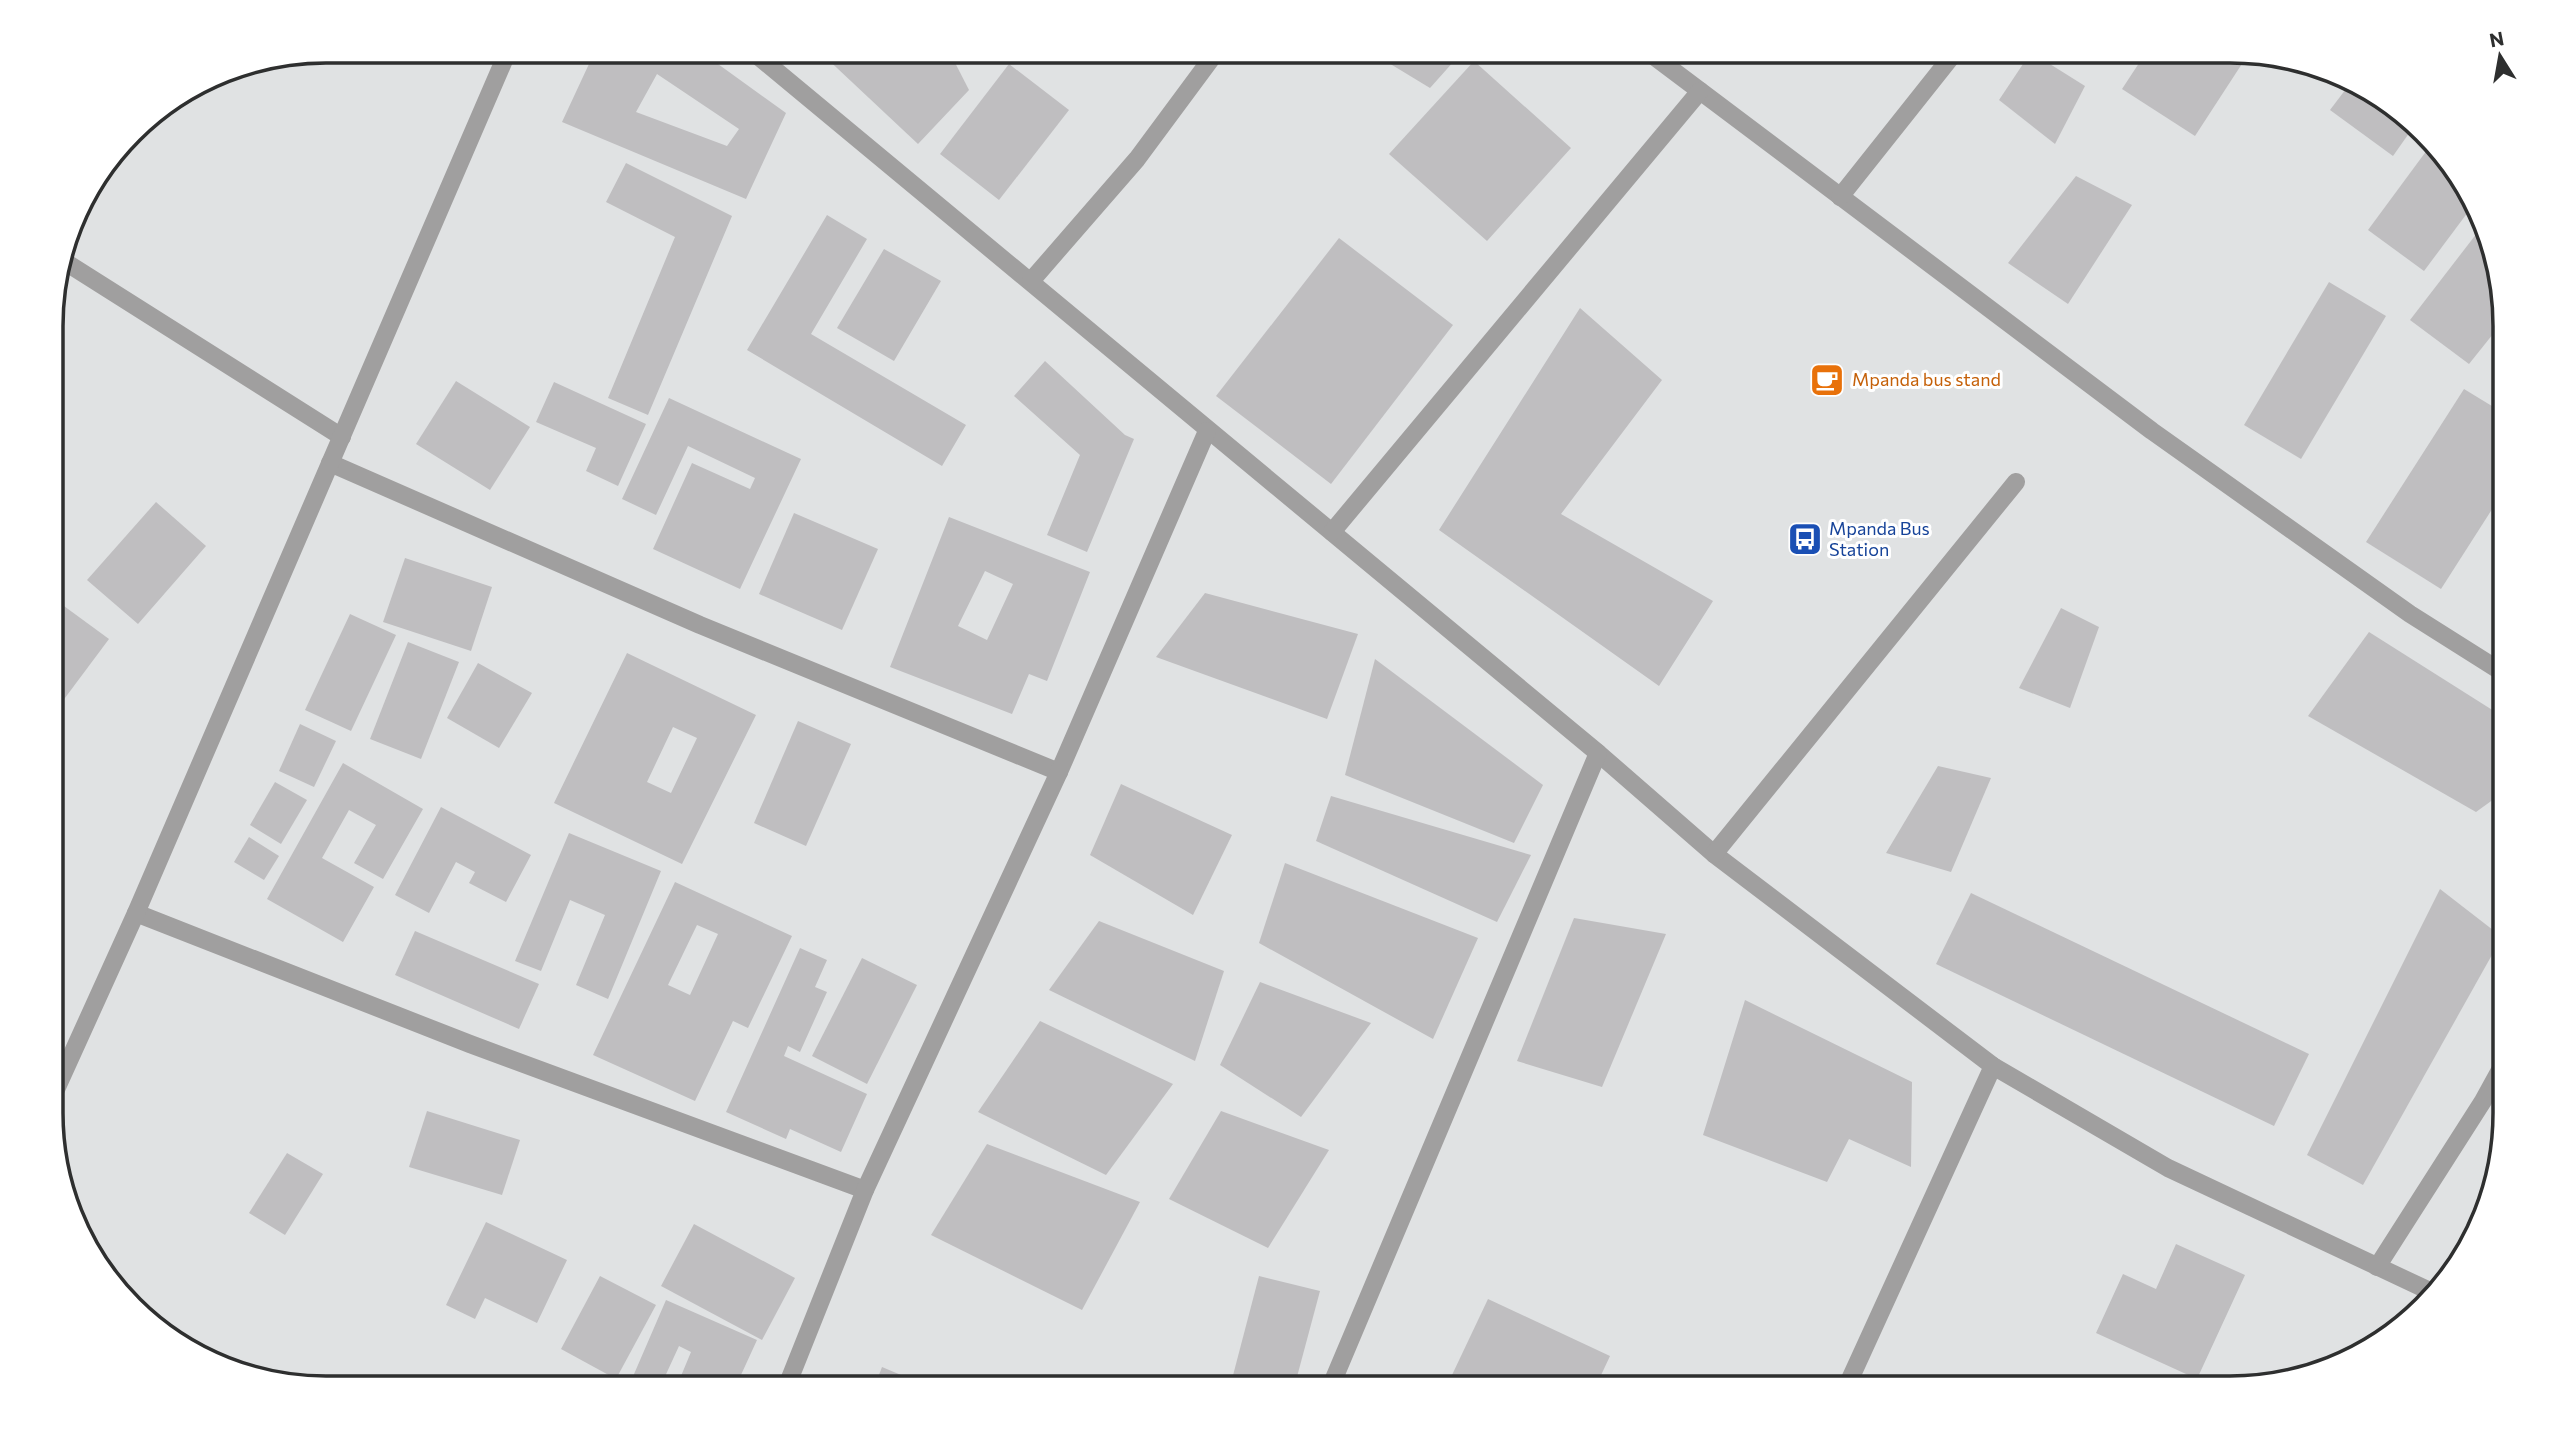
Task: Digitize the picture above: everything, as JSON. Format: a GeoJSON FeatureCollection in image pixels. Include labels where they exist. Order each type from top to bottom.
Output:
{"type":"FeatureCollection","features":[{"type":"Feature","properties":{"kind":"street"},"geometry":{"type":"LineString","coordinates":[[63,1074],[136,913],[503,63]]}},
{"type":"Feature","properties":{"kind":"street"},"geometry":{"type":"LineString","coordinates":[[772,63],[1714,854],[1993,1066],[2168,1168],[2426,1289]]}},
{"type":"Feature","properties":{"kind":"street"},"geometry":{"type":"LineString","coordinates":[[1031,281],[1137,159],[1208,63]]}},
{"type":"Feature","properties":{"kind":"street"},"geometry":{"type":"LineString","coordinates":[[1663,63],[2152,431],[2410,614],[2493,666]]}},
{"type":"Feature","properties":{"kind":"street"},"geometry":{"type":"LineString","coordinates":[[1840,197],[1946,63]]}},
{"type":"Feature","properties":{"kind":"street"},"geometry":{"type":"LineString","coordinates":[[1332,532],[1700,92]]}},
{"type":"Feature","properties":{"kind":"street"},"geometry":{"type":"LineString","coordinates":[[70,265],[342,437]]}},
{"type":"Feature","properties":{"kind":"street"},"geometry":{"type":"LineString","coordinates":[[791,1376],[865,1190],[1059,772],[1207,430]]}},
{"type":"Feature","properties":{"kind":"street"},"geometry":{"type":"LineString","coordinates":[[330,463],[713,630],[1059,772]]}},
{"type":"Feature","properties":{"kind":"street"},"geometry":{"type":"LineString","coordinates":[[1714,854],[2015,482]]}},
{"type":"Feature","properties":{"kind":"street"},"geometry":{"type":"LineString","coordinates":[[1335,1376],[1598,754]]}},
{"type":"Feature","properties":{"kind":"street"},"geometry":{"type":"LineString","coordinates":[[136,913],[470,1044],[865,1190]]}},
{"type":"Feature","properties":{"kind":"street"},"geometry":{"type":"LineString","coordinates":[[1851,1376],[1993,1066]]}},
{"type":"Feature","properties":{"kind":"street"},"geometry":{"type":"LineString","coordinates":[[2377,1266],[2493,1083]]}},
{"type":"Feature","properties":{"kind":"building"},"geometry":{"type":"Polygon","coordinates":[[[589,63],[717,63],[786,113],[746,199],[562,122],[589,63]],[[657,74],[636,112],[727,146],[739,129],[657,74]]]}},
{"type":"Feature","properties":{"kind":"building"},"geometry":{"type":"Polygon","coordinates":[[[832,63],[955,63],[969,90],[918,144],[832,63]]]}},
{"type":"Feature","properties":{"kind":"building"},"geometry":{"type":"Polygon","coordinates":[[[1389,63],[1452,63],[1430,88],[1389,63]]]}},
{"type":"Feature","properties":{"kind":"building"},"geometry":{"type":"Polygon","coordinates":[[[1472,63],[1476,63],[1571,148],[1487,241],[1389,154],[1472,63]]]}},
{"type":"Feature","properties":{"kind":"building"},"geometry":{"type":"Polygon","coordinates":[[[2024,63],[2048,63],[2085,86],[2055,144],[1999,100],[2024,63]]]}},
{"type":"Feature","properties":{"kind":"building"},"geometry":{"type":"Polygon","coordinates":[[[2139,63],[2242,64],[2195,136],[2122,89],[2139,63]]]}},
{"type":"Feature","properties":{"kind":"building"},"geometry":{"type":"Polygon","coordinates":[[[1009,64],[1069,110],[999,200],[940,154],[1009,64]]]}},
{"type":"Feature","properties":{"kind":"building"},"geometry":{"type":"Polygon","coordinates":[[[2346,89],[2376,107],[2409,133],[2393,156],[2330,110],[2346,89]]]}},
{"type":"Feature","properties":{"kind":"building"},"geometry":{"type":"Polygon","coordinates":[[[2427,151],[2449,180],[2468,213],[2424,271],[2368,230],[2427,151]]]}},
{"type":"Feature","properties":{"kind":"building"},"geometry":{"type":"Polygon","coordinates":[[[626,163],[732,216],[648,415],[608,398],[675,237],[606,202],[626,163]]]}},
{"type":"Feature","properties":{"kind":"building"},"geometry":{"type":"Polygon","coordinates":[[[2076,176],[2132,205],[2068,304],[2008,263],[2076,176]]]}},
{"type":"Feature","properties":{"kind":"building"},"geometry":{"type":"Polygon","coordinates":[[[827,215],[867,239],[811,334],[966,425],[942,466],[747,350],[827,215]]]}},
{"type":"Feature","properties":{"kind":"building"},"geometry":{"type":"Polygon","coordinates":[[[2476,234],[2491,291],[2493,334],[2469,364],[2410,320],[2476,234]]]}},
{"type":"Feature","properties":{"kind":"building"},"geometry":{"type":"Polygon","coordinates":[[[1339,238],[1453,325],[1331,484],[1216,396],[1339,238]]]}},
{"type":"Feature","properties":{"kind":"building"},"geometry":{"type":"Polygon","coordinates":[[[884,249],[941,281],[894,361],[837,328],[884,249]]]}},
{"type":"Feature","properties":{"kind":"building"},"geometry":{"type":"Polygon","coordinates":[[[2329,282],[2386,316],[2301,459],[2244,425],[2329,282]]]}},
{"type":"Feature","properties":{"kind":"building"},"geometry":{"type":"Polygon","coordinates":[[[1580,308],[1662,380],[1561,514],[1713,601],[1659,686],[1439,530],[1580,308]]]}},
{"type":"Feature","properties":{"kind":"building"},"geometry":{"type":"Polygon","coordinates":[[[1045,361],[1125,435],[1134,439],[1087,552],[1047,535],[1080,455],[1014,396],[1045,361]]]}},
{"type":"Feature","properties":{"kind":"building"},"geometry":{"type":"Polygon","coordinates":[[[456,381],[530,427],[490,490],[416,444],[456,381]]]}},
{"type":"Feature","properties":{"kind":"building"},"geometry":{"type":"Polygon","coordinates":[[[554,382],[646,424],[618,486],[586,471],[596,448],[536,422],[554,382]]]}},
{"type":"Feature","properties":{"kind":"building"},"geometry":{"type":"Polygon","coordinates":[[[2464,389],[2493,407],[2493,508],[2441,589],[2366,542],[2464,389]]]}},
{"type":"Feature","properties":{"kind":"building"},"geometry":{"type":"Polygon","coordinates":[[[669,398],[801,459],[740,589],[653,549],[692,463],[750,489],[755,478],[688,446],[656,515],[622,499],[669,398]]]}},
{"type":"Feature","properties":{"kind":"building"},"geometry":{"type":"Polygon","coordinates":[[[156,502],[206,546],[138,624],[87,580],[156,502]]]}},
{"type":"Feature","properties":{"kind":"building"},"geometry":{"type":"Polygon","coordinates":[[[794,513],[878,549],[842,630],[759,594],[794,513]]]}},
{"type":"Feature","properties":{"kind":"building"},"geometry":{"type":"Polygon","coordinates":[[[949,517],[1090,572],[1047,681],[1029,674],[1012,714],[890,667],[949,517]],[[985,571],[958,626],[987,640],[1013,584],[985,571]]]}},
{"type":"Feature","properties":{"kind":"building"},"geometry":{"type":"Polygon","coordinates":[[[405,558],[492,587],[471,651],[383,622],[405,558]]]}},
{"type":"Feature","properties":{"kind":"building"},"geometry":{"type":"Polygon","coordinates":[[[1205,593],[1358,634],[1327,719],[1156,657],[1205,593]]]}},
{"type":"Feature","properties":{"kind":"building"},"geometry":{"type":"Polygon","coordinates":[[[63,605],[109,639],[63,701],[63,605]]]}},
{"type":"Feature","properties":{"kind":"building"},"geometry":{"type":"Polygon","coordinates":[[[2061,608],[2099,627],[2070,708],[2019,688],[2061,608]]]}},
{"type":"Feature","properties":{"kind":"building"},"geometry":{"type":"Polygon","coordinates":[[[350,614],[396,635],[351,731],[305,710],[350,614]]]}},
{"type":"Feature","properties":{"kind":"building"},"geometry":{"type":"Polygon","coordinates":[[[2369,632],[2493,710],[2493,800],[2476,812],[2308,716],[2369,632]]]}},
{"type":"Feature","properties":{"kind":"building"},"geometry":{"type":"Polygon","coordinates":[[[408,642],[459,662],[421,759],[370,739],[408,642]]]}},
{"type":"Feature","properties":{"kind":"building"},"geometry":{"type":"Polygon","coordinates":[[[627,653],[756,715],[682,864],[554,803],[627,653]],[[673,727],[647,782],[671,793],[697,738],[673,727]]]}},
{"type":"Feature","properties":{"kind":"building"},"geometry":{"type":"Polygon","coordinates":[[[1375,659],[1543,785],[1514,843],[1345,775],[1375,659]]]}},
{"type":"Feature","properties":{"kind":"building"},"geometry":{"type":"Polygon","coordinates":[[[478,663],[532,693],[499,748],[447,718],[478,663]]]}},
{"type":"Feature","properties":{"kind":"building"},"geometry":{"type":"Polygon","coordinates":[[[798,721],[851,744],[806,846],[754,823],[798,721]]]}},
{"type":"Feature","properties":{"kind":"building"},"geometry":{"type":"Polygon","coordinates":[[[300,724],[336,741],[314,787],[279,771],[300,724]]]}},
{"type":"Feature","properties":{"kind":"building"},"geometry":{"type":"Polygon","coordinates":[[[343,763],[423,809],[383,879],[354,863],[376,825],[349,810],[322,858],[374,887],[343,942],[267,899],[343,763]]]}},
{"type":"Feature","properties":{"kind":"building"},"geometry":{"type":"Polygon","coordinates":[[[1938,766],[1991,778],[1951,872],[1886,853],[1938,766]]]}},
{"type":"Feature","properties":{"kind":"building"},"geometry":{"type":"Polygon","coordinates":[[[275,782],[307,800],[281,844],[250,825],[275,782]]]}},
{"type":"Feature","properties":{"kind":"building"},"geometry":{"type":"Polygon","coordinates":[[[1121,784],[1232,835],[1193,915],[1090,855],[1121,784]]]}},
{"type":"Feature","properties":{"kind":"building"},"geometry":{"type":"Polygon","coordinates":[[[1331,796],[1531,855],[1497,922],[1316,841],[1331,796]]]}},
{"type":"Feature","properties":{"kind":"building"},"geometry":{"type":"Polygon","coordinates":[[[441,807],[531,855],[506,902],[469,883],[475,872],[456,862],[429,913],[395,895],[441,807]]]}},
{"type":"Feature","properties":{"kind":"building"},"geometry":{"type":"Polygon","coordinates":[[[569,833],[661,871],[608,999],[576,985],[605,915],[570,900],[541,971],[515,961],[569,833]]]}},
{"type":"Feature","properties":{"kind":"building"},"geometry":{"type":"Polygon","coordinates":[[[249,837],[279,856],[264,880],[234,862],[249,837]]]}},
{"type":"Feature","properties":{"kind":"building"},"geometry":{"type":"Polygon","coordinates":[[[1285,863],[1478,938],[1433,1039],[1259,943],[1285,863]]]}},
{"type":"Feature","properties":{"kind":"building"},"geometry":{"type":"Polygon","coordinates":[[[675,882],[792,936],[748,1028],[733,1021],[695,1101],[593,1055],[675,882]],[[697,925],[668,985],[690,995],[718,934],[697,925]]]}},
{"type":"Feature","properties":{"kind":"building"},"geometry":{"type":"Polygon","coordinates":[[[2440,889],[2493,930],[2493,953],[2363,1185],[2307,1155],[2440,889]]]}},
{"type":"Feature","properties":{"kind":"building"},"geometry":{"type":"Polygon","coordinates":[[[1971,893],[2309,1054],[2274,1126],[1936,964],[1971,893]]]}},
{"type":"Feature","properties":{"kind":"building"},"geometry":{"type":"Polygon","coordinates":[[[1574,918],[1666,934],[1602,1087],[1517,1061],[1574,918]]]}},
{"type":"Feature","properties":{"kind":"building"},"geometry":{"type":"Polygon","coordinates":[[[1099,921],[1224,971],[1195,1061],[1049,990],[1099,921]]]}},
{"type":"Feature","properties":{"kind":"building"},"geometry":{"type":"Polygon","coordinates":[[[415,931],[539,984],[519,1029],[395,975],[415,931]]]}},
{"type":"Feature","properties":{"kind":"building"},"geometry":{"type":"Polygon","coordinates":[[[800,948],[827,960],[815,987],[827,992],[800,1052],[788,1046],[784,1056],[867,1094],[841,1152],[790,1129],[786,1139],[726,1112],[800,948]]]}},
{"type":"Feature","properties":{"kind":"building"},"geometry":{"type":"Polygon","coordinates":[[[862,958],[917,985],[867,1084],[812,1056],[862,958]]]}},
{"type":"Feature","properties":{"kind":"building"},"geometry":{"type":"Polygon","coordinates":[[[1260,982],[1371,1023],[1301,1117],[1220,1065],[1260,982]]]}},
{"type":"Feature","properties":{"kind":"building"},"geometry":{"type":"Polygon","coordinates":[[[1745,1000],[1912,1082],[1911,1167],[1849,1139],[1827,1182],[1703,1135],[1745,1000]]]}},
{"type":"Feature","properties":{"kind":"building"},"geometry":{"type":"Polygon","coordinates":[[[1040,1021],[1173,1084],[1106,1175],[978,1112],[1040,1021]]]}},
{"type":"Feature","properties":{"kind":"building"},"geometry":{"type":"Polygon","coordinates":[[[427,1111],[520,1140],[502,1195],[409,1167],[427,1111]]]}},
{"type":"Feature","properties":{"kind":"building"},"geometry":{"type":"Polygon","coordinates":[[[1221,1111],[1329,1150],[1268,1248],[1169,1199],[1221,1111]]]}},
{"type":"Feature","properties":{"kind":"building"},"geometry":{"type":"Polygon","coordinates":[[[987,1144],[1140,1202],[1082,1310],[931,1235],[987,1144]]]}},
{"type":"Feature","properties":{"kind":"building"},"geometry":{"type":"Polygon","coordinates":[[[287,1153],[323,1174],[285,1235],[249,1213],[287,1153]]]}},
{"type":"Feature","properties":{"kind":"building"},"geometry":{"type":"Polygon","coordinates":[[[486,1222],[567,1260],[537,1323],[485,1298],[475,1319],[446,1305],[486,1222]]]}},
{"type":"Feature","properties":{"kind":"building"},"geometry":{"type":"Polygon","coordinates":[[[694,1224],[795,1278],[762,1340],[661,1286],[694,1224]]]}},
{"type":"Feature","properties":{"kind":"building"},"geometry":{"type":"Polygon","coordinates":[[[2176,1244],[2245,1275],[2198,1376],[2190,1376],[2096,1333],[2123,1274],[2156,1289],[2176,1244]]]}},
{"type":"Feature","properties":{"kind":"building"},"geometry":{"type":"Polygon","coordinates":[[[600,1276],[656,1305],[618,1376],[610,1376],[561,1349],[600,1276]]]}},
{"type":"Feature","properties":{"kind":"building"},"geometry":{"type":"Polygon","coordinates":[[[1259,1276],[1320,1291],[1297,1376],[1233,1376],[1259,1276]]]}},
{"type":"Feature","properties":{"kind":"building"},"geometry":{"type":"Polygon","coordinates":[[[1488,1299],[1610,1356],[1601,1376],[1452,1375],[1488,1299]]]}},
{"type":"Feature","properties":{"kind":"building"},"geometry":{"type":"Polygon","coordinates":[[[666,1300],[757,1340],[740,1376],[681,1376],[691,1352],[679,1346],[665,1376],[633,1376],[666,1300]]]}},
{"type":"Feature","properties":{"kind":"building"},"geometry":{"type":"Polygon","coordinates":[[[882,1367],[903,1376],[879,1376],[882,1367]]]}},
{"type":"Feature","properties":{"kind":"place","name":"Mpanda bus stand"},"geometry":{"type":"Point","coordinates":[1827,380]}},
{"type":"Feature","properties":{"kind":"place","name":"Mpanda Bus Station"},"geometry":{"type":"Point","coordinates":[1805,539]}}]}
